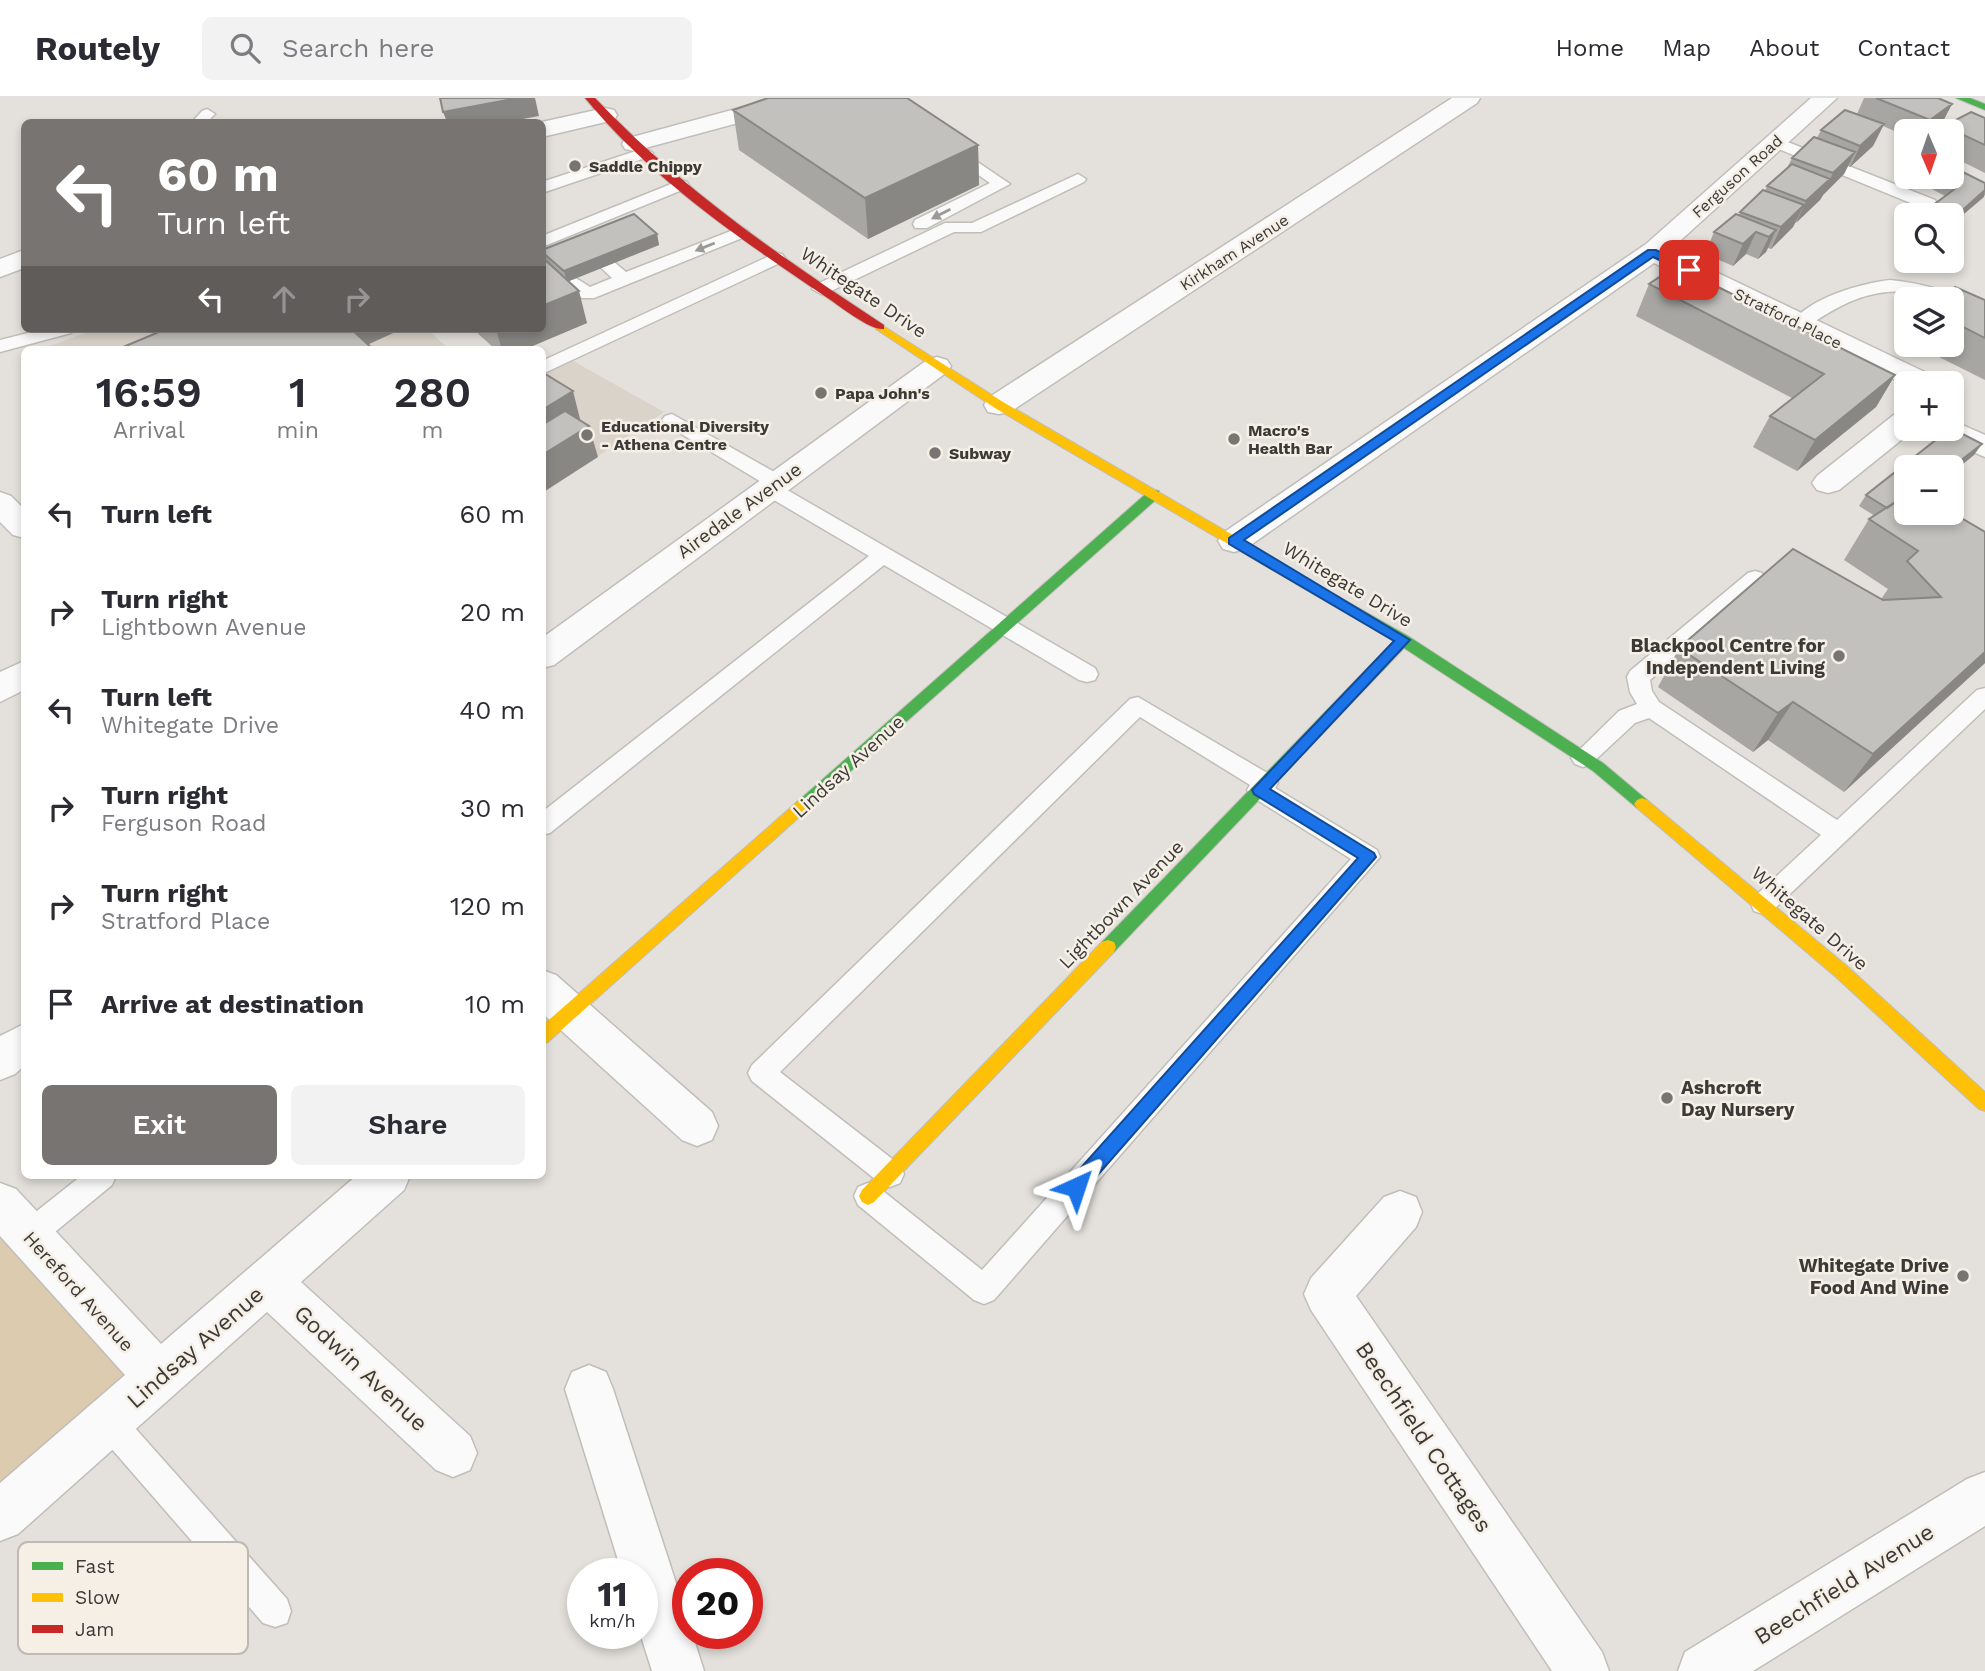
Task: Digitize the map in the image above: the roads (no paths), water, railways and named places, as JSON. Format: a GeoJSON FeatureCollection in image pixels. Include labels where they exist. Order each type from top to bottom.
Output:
{"type":"FeatureCollection","features":[{"type":"Feature","properties":{"kind":"main road"},"geometry":{"type":"LineString","coordinates":[[1961,98],[1985,107]]}},
{"type":"Feature","properties":{"kind":"main road","name":"Whitegate Drive"},"geometry":{"type":"LineString","coordinates":[[597,107],[681,185],[741,232],[937,366],[999,405],[1403,640],[1598,767],[1763,904],[1985,1103]]}},
{"type":"Feature","properties":{"kind":"main road","name":"Lindsay Avenue"},"geometry":{"type":"LineString","coordinates":[[552,1012],[1004,626],[1154,494]]}},
{"type":"Feature","properties":{"kind":"main road","name":"Lightbown Avenue"},"geometry":{"type":"LineString","coordinates":[[868,1196],[1403,640]]}},
{"type":"Feature","properties":{"kind":"street"},"geometry":{"type":"LineString","coordinates":[[640,148],[769,102],[803,98]]}},
{"type":"Feature","properties":{"kind":"street","name":"Kirkham Avenue"},"geometry":{"type":"LineString","coordinates":[[999,405],[1468,98]]}},
{"type":"Feature","properties":{"kind":"street","name":"Ferguson Road"},"geometry":{"type":"LineString","coordinates":[[1234,541],[1652,252],[1825,98]]}},
{"type":"Feature","properties":{"kind":"street"},"geometry":{"type":"LineString","coordinates":[[546,128],[597,107]]}},
{"type":"Feature","properties":{"kind":"street","name":"Stratford Place"},"geometry":{"type":"LineString","coordinates":[[1652,252],[1899,371]]}},
{"type":"Feature","properties":{"kind":"street"},"geometry":{"type":"LineString","coordinates":[[0,269],[21,259]]}},
{"type":"Feature","properties":{"kind":"street","name":"Airedale Avenue"},"geometry":{"type":"LineString","coordinates":[[546,653],[937,366]]}},
{"type":"Feature","properties":{"kind":"street"},"geometry":{"type":"LineString","coordinates":[[1828,483],[1894,431]]}},
{"type":"Feature","properties":{"kind":"street"},"geometry":{"type":"LineString","coordinates":[[1964,437],[1985,447]]}},
{"type":"Feature","properties":{"kind":"street"},"geometry":{"type":"LineString","coordinates":[[0,503],[21,524]]}},
{"type":"Feature","properties":{"kind":"street"},"geometry":{"type":"LineString","coordinates":[[0,689],[21,676]]}},
{"type":"Feature","properties":{"kind":"street"},"geometry":{"type":"LineString","coordinates":[[552,1012],[697,1126]]}},
{"type":"Feature","properties":{"kind":"street"},"geometry":{"type":"LineString","coordinates":[[0,1061],[21,1044]]}},
{"type":"Feature","properties":{"kind":"street","name":"Lindsay Avenue"},"geometry":{"type":"LineString","coordinates":[[0,1516],[270,1283],[385,1179]]}},
{"type":"Feature","properties":{"kind":"street","name":"Beechfield Cottages"},"geometry":{"type":"LineString","coordinates":[[1400,1212],[1327,1294],[1583,1671]]}},
{"type":"Feature","properties":{"kind":"street","name":"Hereford Avenue"},"geometry":{"type":"LineString","coordinates":[[14,1220],[159,1377]]}},
{"type":"Feature","properties":{"kind":"street","name":"Godwin Avenue"},"geometry":{"type":"LineString","coordinates":[[270,1283],[453,1453]]}},
{"type":"Feature","properties":{"kind":"street"},"geometry":{"type":"LineString","coordinates":[[589,1389],[678,1671]]}},
{"type":"Feature","properties":{"kind":"street","name":"Beechfield Avenue"},"geometry":{"type":"LineString","coordinates":[[1704,1671],[1985,1497]]}},
{"type":"Feature","properties":{"kind":"lane"},"geometry":{"type":"LineString","coordinates":[[814,284],[1002,184],[935,138]]}},
{"type":"Feature","properties":{"kind":"lane"},"geometry":{"type":"LineString","coordinates":[[1774,142],[1926,203]]}},
{"type":"Feature","properties":{"kind":"lane"},"geometry":{"type":"LineString","coordinates":[[546,186],[640,148]]}},
{"type":"Feature","properties":{"kind":"lane"},"geometry":{"type":"LineString","coordinates":[[814,284],[951,227],[975,228],[1078,179]]}},
{"type":"Feature","properties":{"kind":"lane"},"geometry":{"type":"LineString","coordinates":[[546,240],[681,185]]}},
{"type":"Feature","properties":{"kind":"lane"},"geometry":{"type":"LineString","coordinates":[[608,215],[626,229]]}},
{"type":"Feature","properties":{"kind":"lane"},"geometry":{"type":"LineString","coordinates":[[568,232],[584,246]]}},
{"type":"Feature","properties":{"kind":"lane"},"geometry":{"type":"LineString","coordinates":[[571,280],[588,294],[741,232]]}},
{"type":"Feature","properties":{"kind":"lane"},"geometry":{"type":"LineString","coordinates":[[652,249],[668,262]]}},
{"type":"Feature","properties":{"kind":"lane"},"geometry":{"type":"LineString","coordinates":[[546,366],[776,258]]}},
{"type":"Feature","properties":{"kind":"lane"},"geometry":{"type":"LineString","coordinates":[[608,266],[624,279]]}},
{"type":"Feature","properties":{"kind":"lane"},"geometry":{"type":"LineString","coordinates":[[1799,324],[1846,295],[1880,285],[1911,287],[1941,294],[1985,314]]}},
{"type":"Feature","properties":{"kind":"lane"},"geometry":{"type":"LineString","coordinates":[[0,346],[50,333]]}},
{"type":"Feature","properties":{"kind":"lane"},"geometry":{"type":"LineString","coordinates":[[672,420],[883,555],[1087,674]]}},
{"type":"Feature","properties":{"kind":"lane"},"geometry":{"type":"LineString","coordinates":[[546,823],[883,555]]}},
{"type":"Feature","properties":{"kind":"lane"},"geometry":{"type":"LineString","coordinates":[[1755,578],[1638,677],[1641,692],[1651,708],[1839,834]]}},
{"type":"Feature","properties":{"kind":"lane"},"geometry":{"type":"LineString","coordinates":[[1763,904],[1985,696]]}},
{"type":"Feature","properties":{"kind":"lane"},"geometry":{"type":"LineString","coordinates":[[868,1196],[984,1290],[1368,857],[1138,705],[761,1073],[890,1174]]}},
{"type":"Feature","properties":{"kind":"lane"},"geometry":{"type":"LineString","coordinates":[[1583,758],[1627,717],[1651,708]]}},
{"type":"Feature","properties":{"kind":"lane"},"geometry":{"type":"LineString","coordinates":[[14,1220],[96,1179]]}},
{"type":"Feature","properties":{"kind":"lane"},"geometry":{"type":"LineString","coordinates":[[108,1421],[214,1542]]}},
{"type":"Feature","properties":{"kind":"lane"},"geometry":{"type":"LineString","coordinates":[[248,1580],[275,1611]]}},
{"type":"Feature","properties":{"kind":"place","name":"Saddle Chippy"},"geometry":{"type":"Point","coordinates":[575,166]}},
{"type":"Feature","properties":{"kind":"place","name":"Papa John's"},"geometry":{"type":"Point","coordinates":[821,393]}},
{"type":"Feature","properties":{"kind":"place","name":"Educational Diversity - Athena Centre"},"geometry":{"type":"Point","coordinates":[587,435]}},
{"type":"Feature","properties":{"kind":"place","name":"Macro's Health Bar"},"geometry":{"type":"Point","coordinates":[1234,439]}},
{"type":"Feature","properties":{"kind":"place","name":"Subway"},"geometry":{"type":"Point","coordinates":[935,453]}},
{"type":"Feature","properties":{"kind":"place","name":"Blackpool Centre for Independent Living"},"geometry":{"type":"Point","coordinates":[1839,656]}},
{"type":"Feature","properties":{"kind":"place","name":"Ashcroft Day Nursery"},"geometry":{"type":"Point","coordinates":[1667,1098]}},
{"type":"Feature","properties":{"kind":"place","name":"Whitegate Drive Food And Wine"},"geometry":{"type":"Point","coordinates":[1963,1276]}}]}
